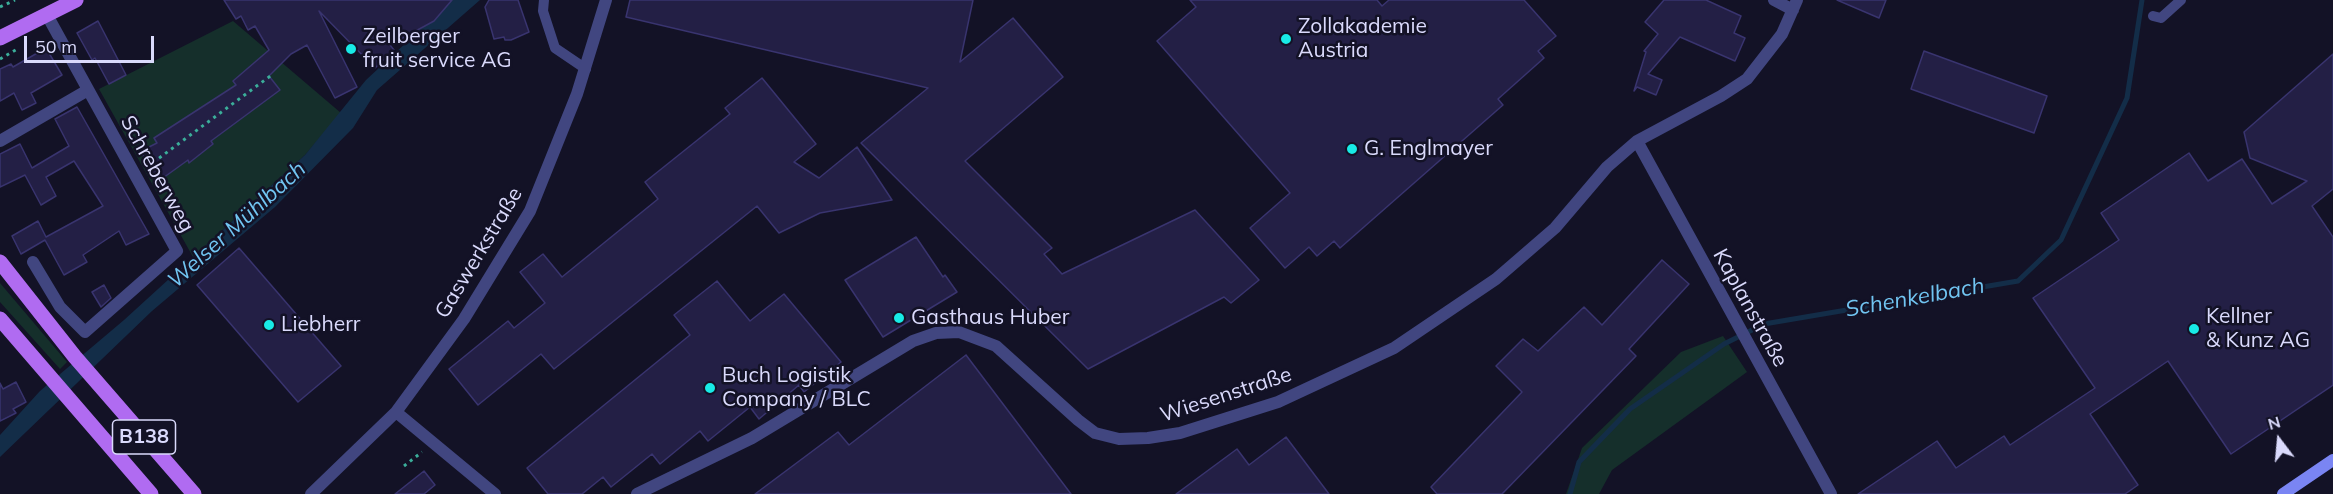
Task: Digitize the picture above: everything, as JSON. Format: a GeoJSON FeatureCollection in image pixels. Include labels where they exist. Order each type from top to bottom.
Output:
{"type":"FeatureCollection","features":[{"type":"Feature","properties":{"kind":"main road"},"geometry":{"type":"LineString","coordinates":[[0,38],[76,0]]}},
{"type":"Feature","properties":{"kind":"main road","name":"B138"},"geometry":{"type":"LineString","coordinates":[[0,262],[75,357],[194,494]]}},
{"type":"Feature","properties":{"kind":"main road","name":"B138"},"geometry":{"type":"LineString","coordinates":[[0,319],[151,494]]}},
{"type":"Feature","properties":{"kind":"main road"},"geometry":{"type":"LineString","coordinates":[[2283,494],[2333,460]]}},
{"type":"Feature","properties":{"kind":"street","name":"Gaswerkstraße"},"geometry":{"type":"LineString","coordinates":[[396,412],[464,320],[530,211],[586,69],[606,0]]}},
{"type":"Feature","properties":{"kind":"street"},"geometry":{"type":"LineString","coordinates":[[1774,0],[1795,5]]}},
{"type":"Feature","properties":{"kind":"street","name":"Wiesenstraße"},"geometry":{"type":"LineString","coordinates":[[637,494],[752,438],[913,341],[936,333],[959,332],[996,346],[1095,433],[1119,439],[1148,438],[1180,433],[1278,402],[1394,348],[1487,286],[1555,228],[1607,167],[1637,141],[1721,96],[1747,79],[1782,34],[1795,5]]}},
{"type":"Feature","properties":{"kind":"street","name":"Schreberweg"},"geometry":{"type":"LineString","coordinates":[[33,262],[60,307],[85,332],[177,250],[47,15]]}},
{"type":"Feature","properties":{"kind":"street"},"geometry":{"type":"LineString","coordinates":[[0,141],[88,90]]}},
{"type":"Feature","properties":{"kind":"street","name":"Kaplanstraße"},"geometry":{"type":"LineString","coordinates":[[1637,141],[1831,494]]}},
{"type":"Feature","properties":{"kind":"street"},"geometry":{"type":"LineString","coordinates":[[311,494],[396,412],[495,494]]}},
{"type":"Feature","properties":{"kind":"lane"},"geometry":{"type":"LineString","coordinates":[[544,0],[543,11],[555,48],[586,69]]}},
{"type":"Feature","properties":{"kind":"lane"},"geometry":{"type":"LineString","coordinates":[[2152,16],[2161,18],[2181,0]]}},
{"type":"Feature","properties":{"kind":"path"},"geometry":{"type":"LineString","coordinates":[[0,7],[15,0]]}},
{"type":"Feature","properties":{"kind":"path"},"geometry":{"type":"LineString","coordinates":[[135,175],[273,74]]}},
{"type":"Feature","properties":{"kind":"path"},"geometry":{"type":"LineString","coordinates":[[405,466],[434,444]]}},
{"type":"Feature","properties":{"kind":"green space"},"geometry":{"type":"Polygon","coordinates":[[[233,21],[341,113],[305,155],[193,257],[99,89],[233,21]]]}},
{"type":"Feature","properties":{"kind":"green space"},"geometry":{"type":"Polygon","coordinates":[[[0,283],[67,362],[60,369],[0,302],[0,283]]]}},
{"type":"Feature","properties":{"kind":"green space"},"geometry":{"type":"Polygon","coordinates":[[[1723,336],[1747,372],[1612,470],[1599,494],[1566,494],[1582,448],[1681,352],[1723,336]]]}},
{"type":"Feature","properties":{"kind":"water","name":"Welser Mühlbach"},"geometry":{"type":"Polygon","coordinates":[[[452,0],[480,0],[377,90],[353,128],[275,207],[152,311],[0,457],[0,435],[40,391],[124,320],[305,155],[366,80],[452,0]]]}},
{"type":"Feature","properties":{"kind":"building","name":"Zeilberger fruit service AG"},"geometry":{"type":"Polygon","coordinates":[[[224,0],[452,0],[434,21],[390,45],[394,50],[375,68],[319,11],[357,87],[335,98],[307,45],[291,54],[269,76],[280,90],[211,141],[213,144],[189,163],[188,160],[156,183],[141,151],[157,143],[154,138],[236,85],[233,81],[269,50],[255,26],[248,30],[241,16],[236,19],[224,0]]]}},
{"type":"Feature","properties":{"kind":"building"},"geometry":{"type":"Polygon","coordinates":[[[489,0],[518,0],[529,32],[511,40],[505,40],[504,37],[494,39],[485,7],[489,0]]]}},
{"type":"Feature","properties":{"kind":"building"},"geometry":{"type":"Polygon","coordinates":[[[630,0],[973,0],[960,62],[1013,18],[1063,77],[965,161],[1052,248],[1044,254],[1062,274],[1195,210],[1259,280],[1231,303],[1224,297],[1088,369],[861,143],[928,88],[626,17],[630,0]]]}},
{"type":"Feature","properties":{"kind":"building","name":"G. Englmayer"},"geometry":{"type":"Polygon","coordinates":[[[1190,0],[1377,0],[1382,6],[1389,0],[1524,0],[1556,36],[1538,51],[1544,58],[1498,99],[1503,105],[1340,248],[1334,241],[1317,256],[1309,247],[1285,268],[1250,228],[1290,193],[1157,41],[1196,7],[1190,0]]]}},
{"type":"Feature","properties":{"kind":"building"},"geometry":{"type":"Polygon","coordinates":[[[1664,0],[1706,0],[1741,16],[1734,33],[1745,38],[1735,61],[1680,37],[1648,74],[1662,80],[1656,95],[1637,87],[1634,91],[1646,52],[1644,51],[1658,34],[1645,22],[1664,0]]]}},
{"type":"Feature","properties":{"kind":"building"},"geometry":{"type":"Polygon","coordinates":[[[1837,0],[1886,0],[1879,18],[1837,0]]]}},
{"type":"Feature","properties":{"kind":"building"},"geometry":{"type":"Polygon","coordinates":[[[98,21],[126,75],[109,84],[95,58],[92,60],[77,33],[98,21]]]}},
{"type":"Feature","properties":{"kind":"building"},"geometry":{"type":"Polygon","coordinates":[[[46,48],[62,75],[31,93],[36,103],[22,110],[14,93],[0,101],[0,69],[11,64],[13,67],[46,48]]]}},
{"type":"Feature","properties":{"kind":"building"},"geometry":{"type":"Polygon","coordinates":[[[1924,51],[2047,96],[2034,133],[1911,89],[1924,51]]]}},
{"type":"Feature","properties":{"kind":"building","name":"Kellner & Kunz AG"},"geometry":{"type":"Polygon","coordinates":[[[2333,54],[2333,189],[2312,206],[2333,237],[2333,385],[2231,454],[2168,361],[2090,414],[2138,485],[2125,494],[1858,494],[1937,441],[1956,468],[2004,436],[2010,445],[2095,388],[2033,298],[2119,240],[2101,213],[2189,153],[2208,181],[2242,159],[2272,204],[2307,181],[2250,158],[2244,132],[2333,54]]]}},
{"type":"Feature","properties":{"kind":"building"},"geometry":{"type":"Polygon","coordinates":[[[762,78],[816,144],[794,162],[819,178],[857,147],[892,200],[820,213],[779,233],[757,206],[554,369],[541,354],[478,405],[449,369],[508,321],[514,328],[545,303],[520,272],[543,254],[562,277],[658,199],[645,182],[730,114],[725,108],[762,78]]]}},
{"type":"Feature","properties":{"kind":"building"},"geometry":{"type":"Polygon","coordinates":[[[77,107],[149,234],[126,245],[119,231],[83,255],[87,262],[64,275],[45,240],[21,254],[12,236],[38,221],[46,237],[103,206],[74,161],[46,177],[56,196],[41,205],[25,175],[0,187],[0,154],[20,144],[32,168],[69,146],[55,119],[77,107]]]}},
{"type":"Feature","properties":{"kind":"building"},"geometry":{"type":"Polygon","coordinates":[[[916,237],[943,277],[945,275],[957,292],[883,337],[845,280],[916,237]]]}},
{"type":"Feature","properties":{"kind":"building","name":"Liebherr"},"geometry":{"type":"Polygon","coordinates":[[[239,248],[341,366],[298,402],[197,285],[239,248]]]}},
{"type":"Feature","properties":{"kind":"building"},"geometry":{"type":"Polygon","coordinates":[[[1662,260],[1689,284],[1629,349],[1636,356],[1502,494],[1437,494],[1431,487],[1522,392],[1496,366],[1523,339],[1538,351],[1584,307],[1602,325],[1662,260]]]}},
{"type":"Feature","properties":{"kind":"building","name":"Buch Logistik Company / BLC"},"geometry":{"type":"Polygon","coordinates":[[[717,281],[750,321],[784,294],[841,362],[804,392],[799,385],[759,419],[750,407],[708,441],[700,431],[660,464],[652,454],[611,487],[603,477],[582,494],[548,494],[527,468],[690,335],[674,315],[717,281]]]}},
{"type":"Feature","properties":{"kind":"building"},"geometry":{"type":"Polygon","coordinates":[[[104,285],[111,298],[101,307],[92,292],[104,285]]]}},
{"type":"Feature","properties":{"kind":"building"},"geometry":{"type":"Polygon","coordinates":[[[966,355],[1071,494],[755,494],[838,432],[849,445],[966,355]]]}},
{"type":"Feature","properties":{"kind":"building"},"geometry":{"type":"Polygon","coordinates":[[[16,382],[26,402],[13,409],[16,413],[0,421],[0,383],[3,389],[16,382]]]}},
{"type":"Feature","properties":{"kind":"building"},"geometry":{"type":"Polygon","coordinates":[[[1286,437],[1329,494],[1176,494],[1237,449],[1249,465],[1286,437]]]}},
{"type":"Feature","properties":{"kind":"building"},"geometry":{"type":"Polygon","coordinates":[[[424,471],[435,485],[424,494],[395,494],[424,471]]]}},
{"type":"Feature","properties":{"kind":"waterway","name":"Schenkelbach"},"geometry":{"type":"LineString","coordinates":[[1570,494],[1579,462],[1630,409],[1724,344],[1764,324],[2018,281],[2061,240],[2127,98],[2142,0]]}},
{"type":"Feature","properties":{"kind":"place","name":"Zollakademie Austria"},"geometry":{"type":"Point","coordinates":[1286,39]}},
{"type":"Feature","properties":{"kind":"place","name":"Zeilberger fruit service AG"},"geometry":{"type":"Point","coordinates":[351,49]}},
{"type":"Feature","properties":{"kind":"place","name":"G. Englmayer"},"geometry":{"type":"Point","coordinates":[1352,149]}},
{"type":"Feature","properties":{"kind":"place","name":"Gasthaus Huber"},"geometry":{"type":"Point","coordinates":[899,318]}},
{"type":"Feature","properties":{"kind":"place","name":"Liebherr"},"geometry":{"type":"Point","coordinates":[269,325]}},
{"type":"Feature","properties":{"kind":"place","name":"Kellner & Kunz AG"},"geometry":{"type":"Point","coordinates":[2194,329]}},
{"type":"Feature","properties":{"kind":"place","name":"Buch Logistik Company / BLC"},"geometry":{"type":"Point","coordinates":[710,388]}}]}
